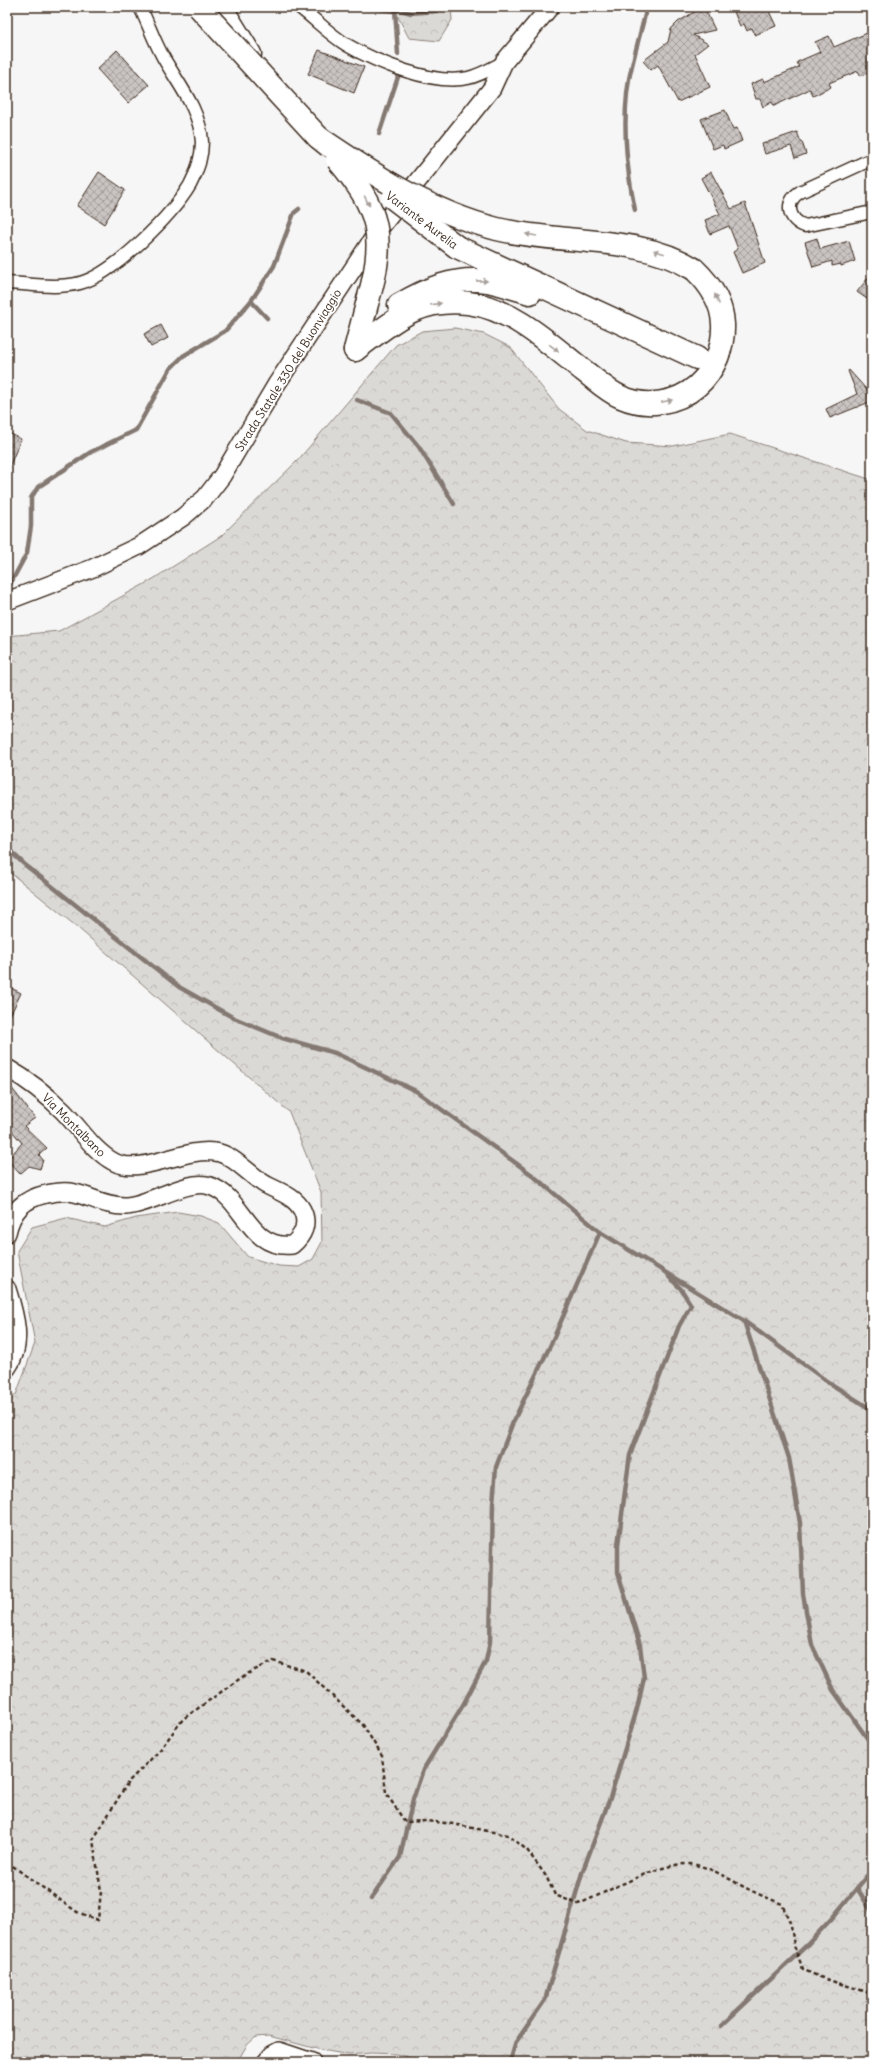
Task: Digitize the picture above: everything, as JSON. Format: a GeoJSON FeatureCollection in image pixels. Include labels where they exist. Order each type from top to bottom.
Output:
{"type":"FeatureCollection","features":[{"type":"Feature","properties":{"kind":"highway","name":"Variante Aurelia"},"geometry":{"type":"LineString","coordinates":[[199,7],[318,137],[378,187],[457,247],[697,358]]}},
{"type":"Feature","properties":{"kind":"highway"},"geometry":{"type":"LineString","coordinates":[[221,7],[268,82]]}},
{"type":"Feature","properties":{"kind":"highway"},"geometry":{"type":"LineString","coordinates":[[318,137],[374,175],[412,197],[464,219],[498,229],[543,237],[645,248],[672,257],[694,269],[711,287],[721,310],[723,334],[721,346],[713,368],[699,385],[680,397],[668,401],[644,403],[620,397],[609,391],[554,347],[510,317],[483,306],[469,303],[441,303],[415,309],[402,315],[355,350]]}},
{"type":"Feature","properties":{"kind":"highway"},"geometry":{"type":"LineString","coordinates":[[318,137],[358,184],[370,206],[376,227],[378,248],[376,273],[355,350]]}},
{"type":"Feature","properties":{"kind":"highway"},"geometry":{"type":"LineString","coordinates":[[355,350],[395,307],[425,290],[452,282],[487,281],[580,305]]}},
{"type":"Feature","properties":{"kind":"street"},"geometry":{"type":"LineString","coordinates":[[7,283],[50,285],[79,283],[97,276],[115,263],[162,220],[178,202],[197,171],[202,142],[193,107],[163,56],[140,7]]}},
{"type":"Feature","properties":{"kind":"street","name":"Strada Statale 330 del Buonviaggio"},"geometry":{"type":"LineString","coordinates":[[300,7],[346,45],[403,71],[442,79],[467,78],[483,74],[504,62]]}},
{"type":"Feature","properties":{"kind":"street","name":"Strada Statale 330 del Buonviaggio"},"geometry":{"type":"LineString","coordinates":[[7,601],[93,568],[139,546],[183,516],[205,498],[222,476],[276,385],[380,228],[492,88],[504,62],[550,7]]}},
{"type":"Feature","properties":{"kind":"street"},"geometry":{"type":"LineString","coordinates":[[872,159],[800,192],[791,200],[789,211],[795,221],[805,226],[872,212]]}},
{"type":"Feature","properties":{"kind":"street","name":"Via Montalbano"},"geometry":{"type":"LineString","coordinates":[[7,1068],[31,1084],[62,1110],[103,1156],[116,1163],[134,1166],[205,1151],[223,1154],[250,1174],[295,1202],[302,1210],[305,1222],[303,1233],[292,1245],[273,1243],[260,1236],[250,1227],[230,1197],[220,1189],[208,1185],[196,1185],[126,1206],[112,1204],[71,1192],[58,1191],[30,1198],[16,1209],[11,1216],[7,1233]]}},
{"type":"Feature","properties":{"kind":"street"},"geometry":{"type":"LineString","coordinates":[[7,1290],[17,1327],[14,1355],[7,1368]]}},
{"type":"Feature","properties":{"kind":"street"},"geometry":{"type":"LineString","coordinates":[[266,2062],[272,2055],[279,2051],[312,2062]]}},
{"type":"Feature","properties":{"kind":"path"},"geometry":{"type":"LineString","coordinates":[[7,1862],[77,1912],[98,1920],[101,1891],[93,1840],[128,1782],[159,1751],[184,1719],[245,1674],[273,1661],[306,1671],[363,1725],[382,1756],[386,1792],[405,1822],[426,1821],[453,1824],[508,1835],[527,1850],[546,1876],[555,1895],[578,1904],[637,1878],[666,1869],[690,1864],[723,1874],[748,1889],[782,1904],[791,1924],[794,1946],[803,1969],[818,1977],[845,1984],[872,1994]]}},
{"type":"Feature","properties":{"kind":"green space"},"geometry":{"type":"Polygon","coordinates":[[[356,7],[451,7],[452,20],[439,41],[409,38],[396,13],[356,7]]]}},
{"type":"Feature","properties":{"kind":"green space"},"geometry":{"type":"Polygon","coordinates":[[[455,328],[484,334],[510,347],[559,409],[587,430],[626,443],[673,446],[730,434],[872,480],[872,2062],[424,2062],[396,2054],[371,2053],[349,2055],[317,2049],[269,2036],[256,2037],[247,2045],[237,2062],[7,2062],[7,1399],[16,1395],[35,1343],[17,1251],[32,1227],[66,1218],[105,1227],[136,1218],[178,1212],[201,1216],[219,1223],[248,1257],[279,1266],[299,1267],[313,1259],[322,1242],[321,1192],[289,1112],[77,927],[7,870],[7,636],[59,631],[150,581],[221,536],[298,460],[396,345],[422,331],[455,328]]]}},
{"type":"Feature","properties":{"kind":"building"},"geometry":{"type":"Polygon","coordinates":[[[704,7],[715,30],[693,35],[708,44],[695,54],[710,87],[678,102],[658,65],[651,70],[643,61],[668,42],[671,29],[678,22],[704,7]]]}},
{"type":"Feature","properties":{"kind":"building"},"geometry":{"type":"Polygon","coordinates":[[[745,7],[767,7],[776,26],[755,35],[752,28],[747,31],[744,24],[740,26],[734,12],[745,7]]]}},
{"type":"Feature","properties":{"kind":"building"},"geometry":{"type":"Polygon","coordinates":[[[872,31],[872,71],[861,76],[858,71],[829,83],[831,87],[813,96],[810,89],[774,106],[772,102],[763,107],[760,99],[756,99],[751,84],[763,79],[764,82],[799,67],[797,62],[820,52],[815,42],[829,36],[834,47],[872,31]]]}},
{"type":"Feature","properties":{"kind":"building"},"geometry":{"type":"Polygon","coordinates":[[[117,50],[149,85],[128,103],[97,69],[117,50]]]}},
{"type":"Feature","properties":{"kind":"building"},"geometry":{"type":"Polygon","coordinates":[[[319,50],[364,67],[354,93],[308,74],[319,50]]]}},
{"type":"Feature","properties":{"kind":"building"},"geometry":{"type":"Polygon","coordinates":[[[725,110],[733,129],[737,128],[742,141],[724,149],[723,145],[713,149],[701,119],[725,110]]]}},
{"type":"Feature","properties":{"kind":"building"},"geometry":{"type":"Polygon","coordinates":[[[797,132],[806,154],[795,158],[791,146],[765,154],[762,144],[797,132]]]}},
{"type":"Feature","properties":{"kind":"building"},"geometry":{"type":"Polygon","coordinates":[[[99,172],[125,190],[104,224],[77,206],[99,172]]]}},
{"type":"Feature","properties":{"kind":"building"},"geometry":{"type":"Polygon","coordinates":[[[711,172],[731,209],[745,203],[765,263],[742,273],[733,252],[738,249],[729,226],[710,234],[705,220],[720,214],[701,178],[711,172]]]}},
{"type":"Feature","properties":{"kind":"building"},"geometry":{"type":"Polygon","coordinates":[[[817,238],[820,249],[849,241],[855,261],[841,266],[841,264],[832,266],[832,261],[813,267],[805,242],[817,238]]]}},
{"type":"Feature","properties":{"kind":"building"},"geometry":{"type":"Polygon","coordinates":[[[872,273],[872,291],[867,299],[857,292],[872,273]]]}},
{"type":"Feature","properties":{"kind":"building"},"geometry":{"type":"Polygon","coordinates":[[[161,325],[168,338],[151,347],[144,334],[161,325]]]}},
{"type":"Feature","properties":{"kind":"building"},"geometry":{"type":"Polygon","coordinates":[[[849,370],[866,389],[872,386],[872,401],[830,418],[826,409],[857,394],[848,371],[849,370]]]}},
{"type":"Feature","properties":{"kind":"building"},"geometry":{"type":"Polygon","coordinates":[[[7,432],[21,439],[7,472],[7,432]]]}},
{"type":"Feature","properties":{"kind":"building"},"geometry":{"type":"Polygon","coordinates":[[[7,986],[21,993],[7,1022],[7,986]]]}},
{"type":"Feature","properties":{"kind":"building"},"geometry":{"type":"Polygon","coordinates":[[[7,1082],[35,1118],[24,1126],[47,1148],[39,1155],[43,1160],[40,1169],[29,1166],[20,1174],[7,1160],[22,1143],[7,1125],[7,1082]]]}},
{"type":"Feature","properties":{"kind":"waterway"},"geometry":{"type":"LineString","coordinates":[[391,7],[411,13],[436,11]]}},
{"type":"Feature","properties":{"kind":"waterway"},"geometry":{"type":"LineString","coordinates":[[635,210],[627,161],[625,128],[629,79],[647,7]]}},
{"type":"Feature","properties":{"kind":"waterway"},"geometry":{"type":"LineString","coordinates":[[395,9],[398,54]]}},
{"type":"Feature","properties":{"kind":"waterway"},"geometry":{"type":"LineString","coordinates":[[379,134],[399,74]]}},
{"type":"Feature","properties":{"kind":"waterway"},"geometry":{"type":"LineString","coordinates":[[7,590],[27,553],[31,526],[31,498],[38,487],[91,452],[136,430],[170,369],[183,356],[225,331],[251,301],[274,266],[294,213],[299,209]]}},
{"type":"Feature","properties":{"kind":"waterway"},"geometry":{"type":"LineString","coordinates":[[251,301],[267,318]]}},
{"type":"Feature","properties":{"kind":"waterway"},"geometry":{"type":"LineString","coordinates":[[357,400],[391,413],[419,447],[454,504]]}},
{"type":"Feature","properties":{"kind":"waterway"},"geometry":{"type":"LineString","coordinates":[[7,848],[24,864],[179,987],[234,1018],[282,1038],[335,1053],[416,1091],[531,1174],[600,1232],[744,1321],[828,1382],[872,1410]]}},
{"type":"Feature","properties":{"kind":"waterway"},"geometry":{"type":"LineString","coordinates":[[371,1899],[400,1857],[413,1799],[423,1770],[463,1705],[486,1661],[490,1642],[493,1503],[496,1467],[513,1422],[551,1344],[600,1232]]}},
{"type":"Feature","properties":{"kind":"waterway"},"geometry":{"type":"LineString","coordinates":[[510,2062],[516,2042],[545,2000],[582,1873],[610,1798],[637,1709],[644,1678],[640,1645],[618,1573],[618,1545],[630,1455],[679,1326],[691,1305],[681,1289],[669,1277]]}},
{"type":"Feature","properties":{"kind":"waterway"},"geometry":{"type":"LineString","coordinates":[[744,1321],[789,1458],[800,1523],[803,1594],[812,1645],[833,1690],[872,1745]]}},
{"type":"Feature","properties":{"kind":"waterway"},"geometry":{"type":"LineString","coordinates":[[721,2026],[807,1945],[833,1917],[872,1870]]}},
{"type":"Feature","properties":{"kind":"waterway"},"geometry":{"type":"LineString","coordinates":[[857,1888],[872,1912]]}}]}
